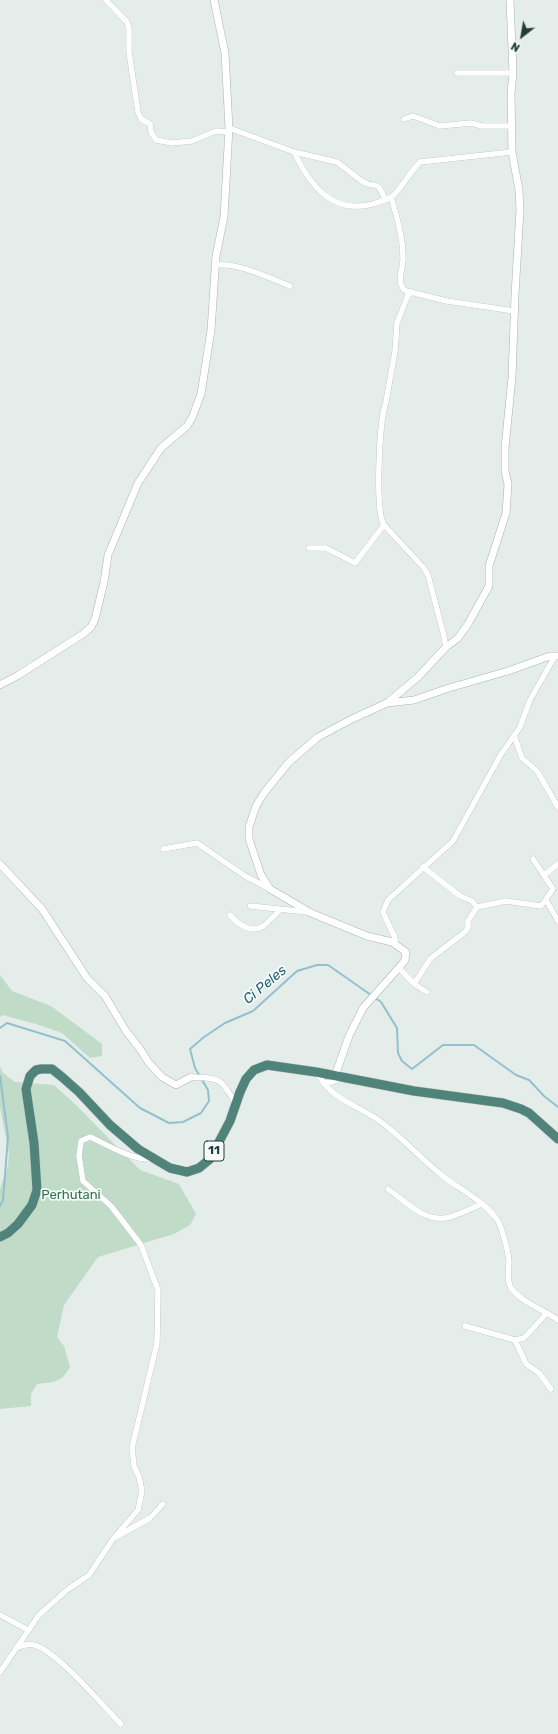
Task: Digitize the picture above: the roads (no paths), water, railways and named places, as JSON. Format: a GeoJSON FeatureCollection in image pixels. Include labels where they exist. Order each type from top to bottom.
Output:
{"type":"FeatureCollection","features":[{"type":"Feature","properties":{"kind":"highway","name":"11"},"geometry":{"type":"LineString","coordinates":[[0,1237],[8,1233],[18,1224],[32,1204],[37,1190],[34,1143],[26,1089],[30,1076],[36,1070],[46,1068],[52,1069],[62,1077],[79,1092],[110,1125],[138,1149],[180,1171],[187,1172],[199,1168],[210,1159],[230,1121],[246,1079],[260,1067],[271,1065],[420,1091],[491,1100],[513,1105],[529,1113],[558,1139]]}},
{"type":"Feature","properties":{"kind":"street"},"geometry":{"type":"LineString","coordinates":[[106,0],[127,22],[129,28],[129,52],[138,112],[140,119],[150,124],[151,132],[156,140],[172,143],[192,141],[216,131],[228,130],[294,152],[336,162],[366,184],[376,184],[380,187],[385,199]]}},
{"type":"Feature","properties":{"kind":"street"},"geometry":{"type":"LineString","coordinates":[[0,685],[17,676],[83,634],[93,623],[104,582],[108,555],[138,483],[161,448],[187,426],[192,418],[201,394],[211,330],[215,265],[224,217],[228,130],[225,53],[214,0]]}},
{"type":"Feature","properties":{"kind":"street"},"geometry":{"type":"LineString","coordinates":[[270,889],[261,875],[249,839],[251,819],[264,793],[289,762],[318,737],[387,703],[418,677],[446,647],[458,638],[489,586],[489,566],[506,513],[508,484],[505,471],[506,448],[512,377],[520,210],[512,152],[511,93],[513,73],[510,0]]}},
{"type":"Feature","properties":{"kind":"street"},"geometry":{"type":"LineString","coordinates":[[458,73],[513,73]]}},
{"type":"Feature","properties":{"kind":"street"},"geometry":{"type":"LineString","coordinates":[[404,118],[415,117],[440,126],[471,123],[482,126],[512,126]]}},
{"type":"Feature","properties":{"kind":"street"},"geometry":{"type":"LineString","coordinates":[[294,152],[311,183],[330,199],[344,204],[360,207],[391,197],[420,162],[512,152]]}},
{"type":"Feature","properties":{"kind":"street"},"geometry":{"type":"LineString","coordinates":[[391,197],[402,236],[404,260],[400,286],[406,291],[447,301],[514,311]]}},
{"type":"Feature","properties":{"kind":"street"},"geometry":{"type":"LineString","coordinates":[[215,265],[238,267],[290,286]]}},
{"type":"Feature","properties":{"kind":"street"},"geometry":{"type":"LineString","coordinates":[[412,292],[408,295],[397,323],[395,351],[386,402],[383,409],[380,440],[380,508],[384,524],[423,567],[428,575],[442,626],[446,647]]}},
{"type":"Feature","properties":{"kind":"street"},"geometry":{"type":"LineString","coordinates":[[309,548],[326,548],[355,563],[384,524]]}},
{"type":"Feature","properties":{"kind":"street"},"geometry":{"type":"LineString","coordinates":[[387,703],[414,700],[557,656]]}},
{"type":"Feature","properties":{"kind":"street"},"geometry":{"type":"LineString","coordinates":[[395,943],[383,912],[388,900],[423,867],[453,842],[500,756],[523,722],[530,700],[557,656]]}},
{"type":"Feature","properties":{"kind":"street"},"geometry":{"type":"LineString","coordinates":[[514,735],[522,758],[536,771],[558,807]]}},
{"type":"Feature","properties":{"kind":"street"},"geometry":{"type":"LineString","coordinates":[[163,849],[197,843],[245,876],[311,913],[367,936],[385,939],[395,943],[406,952],[405,960],[399,968],[381,990],[363,1008],[349,1036],[339,1076],[332,1082],[323,1083]]}},
{"type":"Feature","properties":{"kind":"street"},"geometry":{"type":"LineString","coordinates":[[414,984],[430,959],[465,932],[468,921],[477,907],[506,901],[539,906],[542,905],[553,889],[533,859]]}},
{"type":"Feature","properties":{"kind":"street"},"geometry":{"type":"LineString","coordinates":[[0,864],[42,909],[87,978],[105,996],[126,1031],[154,1070],[176,1085],[191,1077],[217,1079],[223,1083],[236,1104]]}},
{"type":"Feature","properties":{"kind":"street"},"geometry":{"type":"LineString","coordinates":[[544,875],[558,864]]}},
{"type":"Feature","properties":{"kind":"street"},"geometry":{"type":"LineString","coordinates":[[423,867],[460,896],[472,901],[477,907]]}},
{"type":"Feature","properties":{"kind":"street"},"geometry":{"type":"LineString","coordinates":[[546,900],[558,921]]}},
{"type":"Feature","properties":{"kind":"street"},"geometry":{"type":"LineString","coordinates":[[250,906],[311,913]]}},
{"type":"Feature","properties":{"kind":"street"},"geometry":{"type":"LineString","coordinates":[[230,915],[234,920],[246,928],[257,929],[264,926],[280,910]]}},
{"type":"Feature","properties":{"kind":"street"},"geometry":{"type":"LineString","coordinates":[[399,968],[414,984],[427,992]]}},
{"type":"Feature","properties":{"kind":"street"},"geometry":{"type":"LineString","coordinates":[[316,1072],[323,1083],[335,1096],[361,1110],[393,1131],[443,1177],[482,1204],[497,1219],[502,1231],[509,1262],[507,1274],[511,1288],[520,1298],[558,1320]]}},
{"type":"Feature","properties":{"kind":"street"},"geometry":{"type":"LineString","coordinates":[[0,1672],[39,1615],[67,1590],[89,1575],[112,1539],[136,1513],[140,1504],[142,1491],[139,1477],[134,1466],[132,1448],[157,1343],[158,1290],[141,1245],[111,1206],[83,1181],[79,1156],[81,1141],[90,1137],[126,1153],[140,1157],[153,1158]]}},
{"type":"Feature","properties":{"kind":"street"},"geometry":{"type":"LineString","coordinates":[[388,1189],[418,1212],[431,1217],[449,1217],[482,1204]]}},
{"type":"Feature","properties":{"kind":"street"},"geometry":{"type":"LineString","coordinates":[[465,1326],[515,1340],[524,1338],[547,1313]]}},
{"type":"Feature","properties":{"kind":"street"},"geometry":{"type":"LineString","coordinates":[[515,1340],[526,1364],[539,1373],[551,1389]]}},
{"type":"Feature","properties":{"kind":"street"},"geometry":{"type":"LineString","coordinates":[[112,1539],[150,1518],[163,1504]]}},
{"type":"Feature","properties":{"kind":"street"},"geometry":{"type":"LineString","coordinates":[[0,1614],[28,1630]]}},
{"type":"Feature","properties":{"kind":"street"},"geometry":{"type":"LineString","coordinates":[[16,1648],[33,1644],[43,1649],[61,1663],[121,1724]]}},
{"type":"Feature","properties":{"kind":"waterway","name":"Ci Peles"},"geometry":{"type":"LineString","coordinates":[[0,1028],[7,1023],[65,1041],[140,1108],[169,1123],[183,1122],[201,1113],[209,1101],[208,1090],[195,1068],[190,1049],[204,1037],[225,1023],[253,1011],[297,971],[317,965],[328,965],[381,1002],[397,1028],[398,1053],[402,1061],[412,1069],[443,1045],[474,1045],[516,1075],[529,1080],[544,1096],[558,1107]]}},
{"type":"Feature","properties":{"kind":"waterway","name":"Ci Peles"},"geometry":{"type":"LineString","coordinates":[[0,1076],[8,1137],[3,1200],[0,1206]]}},
{"type":"Feature","properties":{"kind":"park label","name":"Perhutani"},"geometry":{"type":"Point","coordinates":[71,1195]}}]}
